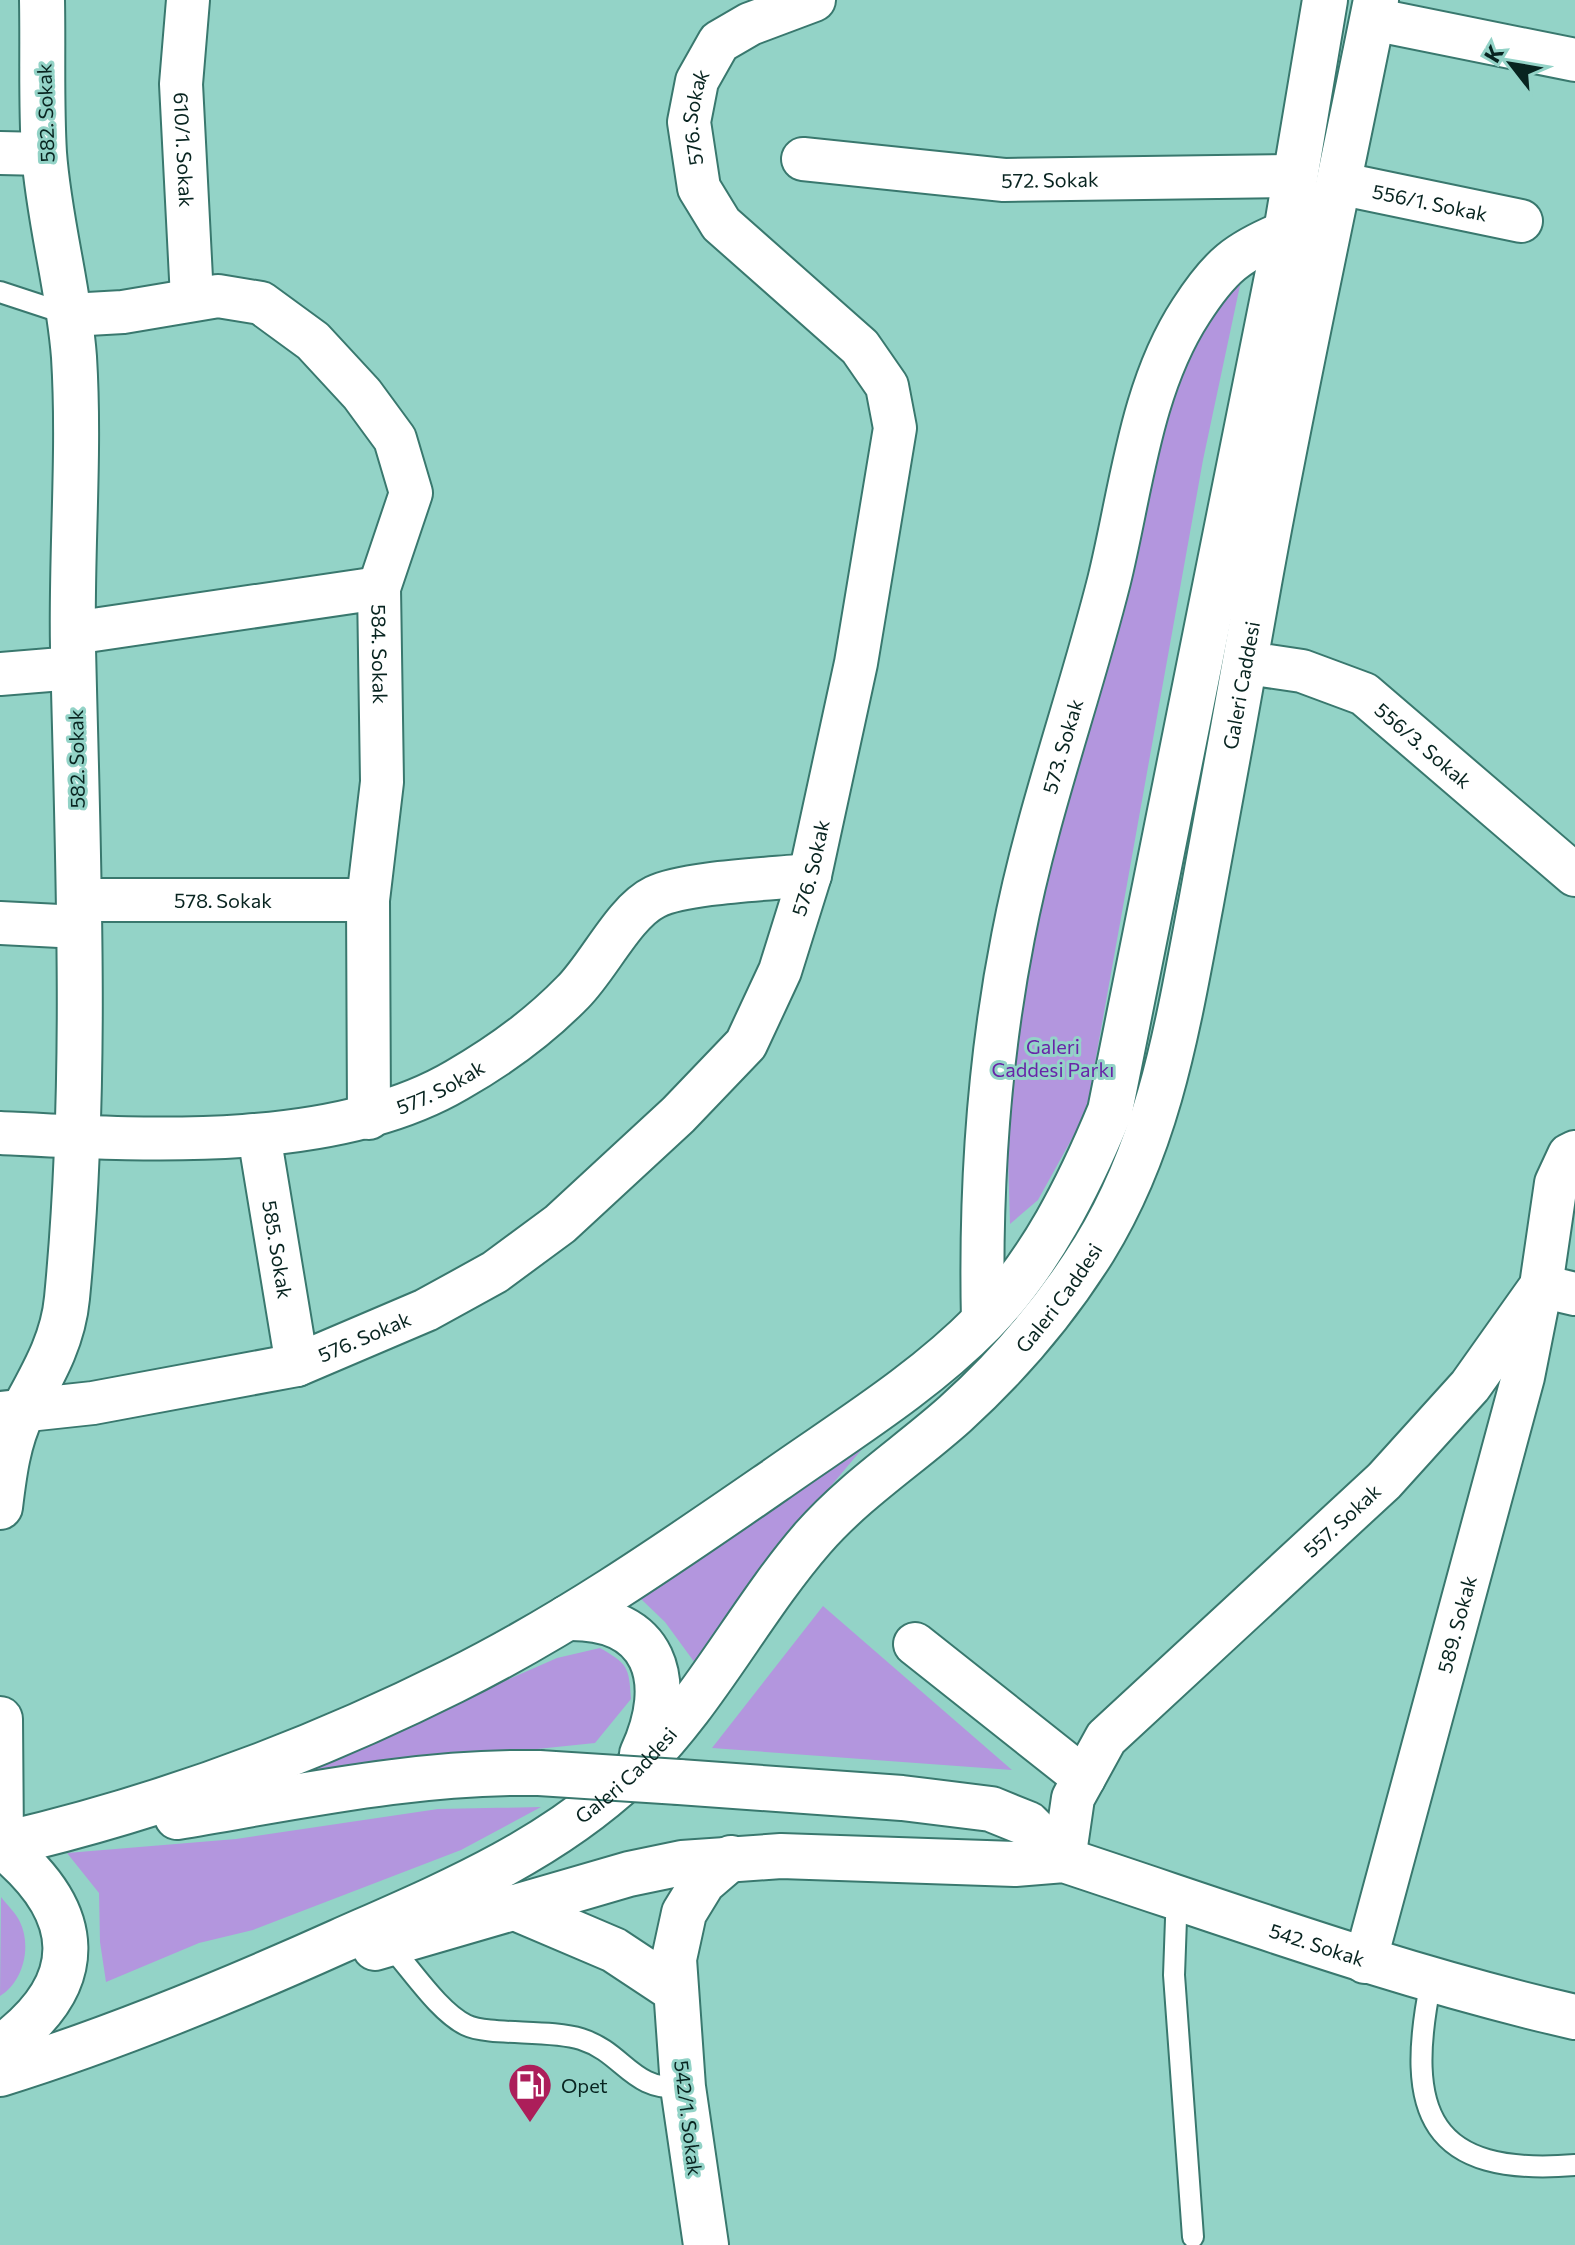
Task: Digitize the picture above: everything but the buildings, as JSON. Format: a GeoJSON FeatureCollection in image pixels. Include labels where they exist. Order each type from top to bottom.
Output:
{"type":"FeatureCollection","features":[{"type":"Feature","properties":{"kind":"main road","name":"582. Sokak"},"geometry":{"type":"LineString","coordinates":[[0,1507],[11,1413],[43,1380],[67,1304],[79,1137],[79,914],[73,651],[74,360],[70,315],[44,154],[42,0]]}},
{"type":"Feature","properties":{"kind":"main road"},"geometry":{"type":"LineString","coordinates":[[0,1845],[101,1821],[312,1744],[453,1681],[567,1618],[687,1541],[880,1407],[983,1322],[1053,1228],[1088,1165],[1110,1111],[1286,232],[1325,0]]}},
{"type":"Feature","properties":{"kind":"main road","name":"Galeri Caddesi"},"geometry":{"type":"LineString","coordinates":[[0,2074],[185,2008],[294,1962],[489,1874],[581,1816],[634,1771],[720,1667],[809,1542],[847,1502],[955,1414],[1045,1320],[1101,1237],[1146,1146],[1163,1094],[1247,663],[1259,584],[1374,10]]}},
{"type":"Feature","properties":{"kind":"main road"},"geometry":{"type":"LineString","coordinates":[[567,1618],[612,1621],[635,1634],[647,1650],[656,1675],[655,1717],[634,1771]]}},
{"type":"Feature","properties":{"kind":"main road"},"geometry":{"type":"LineString","coordinates":[[0,1719],[0,1845]]}},
{"type":"Feature","properties":{"kind":"main road"},"geometry":{"type":"LineString","coordinates":[[101,1821],[158,1820],[394,1780],[455,1774],[539,1773],[902,1798],[991,1809],[1028,1824],[1064,1860]]}},
{"type":"Feature","properties":{"kind":"main road"},"geometry":{"type":"LineString","coordinates":[[0,1845],[47,1889],[60,1916],[67,1951],[60,1979],[42,2012],[0,2048]]}},
{"type":"Feature","properties":{"kind":"main road"},"geometry":{"type":"LineString","coordinates":[[294,1962],[390,1946],[629,1874],[731,1858],[902,1857],[1015,1864],[1064,1860]]}},
{"type":"Feature","properties":{"kind":"main road","name":"542/1. Sokak"},"geometry":{"type":"LineString","coordinates":[[706,2245],[683,2087],[674,1959],[684,1913],[703,1882],[731,1858]]}},
{"type":"Feature","properties":{"kind":"main road","name":"542. Sokak"},"geometry":{"type":"LineString","coordinates":[[1064,1860],[1365,1962],[1575,2017]]}},
{"type":"Feature","properties":{"kind":"main road"},"geometry":{"type":"LineString","coordinates":[[513,1907],[614,1950],[676,1991]]}},
{"type":"Feature","properties":{"kind":"street","name":"610/1. Sokak"},"geometry":{"type":"LineString","coordinates":[[188,0],[181,84],[192,298]]}},
{"type":"Feature","properties":{"kind":"street","name":"576. Sokak"},"geometry":{"type":"LineString","coordinates":[[11,1413],[297,1365],[426,1310],[495,1272],[560,1224],[678,1115],[746,1044],[780,971],[810,875],[859,649],[895,428],[887,386],[860,347],[721,224],[699,188],[689,122],[697,81],[719,42],[750,24],[814,0]]}},
{"type":"Feature","properties":{"kind":"street"},"geometry":{"type":"LineString","coordinates":[[1374,10],[1575,60]]}},
{"type":"Feature","properties":{"kind":"street"},"geometry":{"type":"LineString","coordinates":[[0,153],[44,154]]}},
{"type":"Feature","properties":{"kind":"street","name":"572. Sokak"},"geometry":{"type":"LineString","coordinates":[[803,159],[1004,180],[1296,176]]}},
{"type":"Feature","properties":{"kind":"street","name":"556/1. Sokak"},"geometry":{"type":"LineString","coordinates":[[1338,183],[1521,221]]}},
{"type":"Feature","properties":{"kind":"street","name":"573. Sokak"},"geometry":{"type":"LineString","coordinates":[[983,1322],[985,1159],[991,1068],[1013,936],[1045,805],[1108,584],[1156,381],[1189,313],[1220,270],[1247,248],[1286,232]]}},
{"type":"Feature","properties":{"kind":"street","name":"584. Sokak"},"geometry":{"type":"LineString","coordinates":[[70,315],[123,312],[218,296],[261,303],[313,341],[362,394],[395,439],[411,493],[379,588],[382,782],[368,900],[369,1118]]}},
{"type":"Feature","properties":{"kind":"street"},"geometry":{"type":"LineString","coordinates":[[0,674],[73,651],[379,588]]}},
{"type":"Feature","properties":{"kind":"street","name":"556/3. Sokak"},"geometry":{"type":"LineString","coordinates":[[1247,663],[1302,671],[1364,694],[1571,866]]}},
{"type":"Feature","properties":{"kind":"street","name":"577. Sokak"},"geometry":{"type":"LineString","coordinates":[[0,1133],[79,1137],[259,1135],[369,1118],[454,1082],[513,1045],[572,992],[607,951],[635,909],[657,896],[709,886],[810,875]]}},
{"type":"Feature","properties":{"kind":"street","name":"578. Sokak"},"geometry":{"type":"LineString","coordinates":[[0,923],[79,914],[368,900]]}},
{"type":"Feature","properties":{"kind":"street","name":"585. Sokak"},"geometry":{"type":"LineString","coordinates":[[259,1135],[297,1365]]}},
{"type":"Feature","properties":{"kind":"street","name":"557. Sokak"},"geometry":{"type":"LineString","coordinates":[[1064,1860],[1073,1798],[1106,1738],[1384,1481],[1558,1290],[1556,1183],[1569,1155],[1575,1152]]}},
{"type":"Feature","properties":{"kind":"street","name":"589. Sokak"},"geometry":{"type":"LineString","coordinates":[[1365,1962],[1519,1393],[1558,1290]]}},
{"type":"Feature","properties":{"kind":"street"},"geometry":{"type":"LineString","coordinates":[[915,1644],[1084,1778]]}},
{"type":"Feature","properties":{"kind":"lane"},"geometry":{"type":"LineString","coordinates":[[0,292],[70,315]]}},
{"type":"Feature","properties":{"kind":"lane"},"geometry":{"type":"LineString","coordinates":[[1182,1900],[1176,1919],[1174,1975],[1193,2237]]}},
{"type":"Feature","properties":{"kind":"lane"},"geometry":{"type":"LineString","coordinates":[[390,1946],[448,2013],[469,2027],[538,2031],[582,2039],[607,2052],[648,2085],[661,2089],[683,2087]]}},
{"type":"Feature","properties":{"kind":"lane"},"geometry":{"type":"LineString","coordinates":[[1431,1981],[1420,2051],[1425,2095],[1441,2135],[1476,2158],[1496,2164],[1530,2169],[1575,2165]]}},
{"type":"Feature","properties":{"kind":"green space","name":"Galeri Caddesi Parkı"},"geometry":{"type":"Polygon","coordinates":[[[1242,276],[1203,460],[1086,1113],[1038,1200],[1010,1224],[1007,1124],[1011,1052],[1031,948],[1168,396],[1221,296],[1242,276]]]}},
{"type":"Feature","properties":{"kind":"green space"},"geometry":{"type":"Polygon","coordinates":[[[868,1442],[755,1576],[695,1663],[665,1622],[640,1598],[868,1442]]]}},
{"type":"Feature","properties":{"kind":"green space"},"geometry":{"type":"Polygon","coordinates":[[[823,1606],[1012,1770],[712,1748],[823,1606]]]}},
{"type":"Feature","properties":{"kind":"green space"},"geometry":{"type":"Polygon","coordinates":[[[600,1648],[622,1663],[628,1673],[631,1699],[595,1743],[294,1774],[557,1658],[600,1648]]]}},
{"type":"Feature","properties":{"kind":"green space"},"geometry":{"type":"Polygon","coordinates":[[[541,1807],[461,1850],[253,1930],[199,1943],[106,1982],[100,1942],[99,1893],[67,1853],[236,1839],[438,1809],[541,1807]]]}},
{"type":"Feature","properties":{"kind":"green space"},"geometry":{"type":"Polygon","coordinates":[[[1,1897],[24,1932],[25,1953],[15,1982],[0,1996],[1,1897]]]}},
{"type":"Feature","properties":{"kind":"place","name":"Opet"},"geometry":{"type":"Point","coordinates":[530,2124]}}]}
